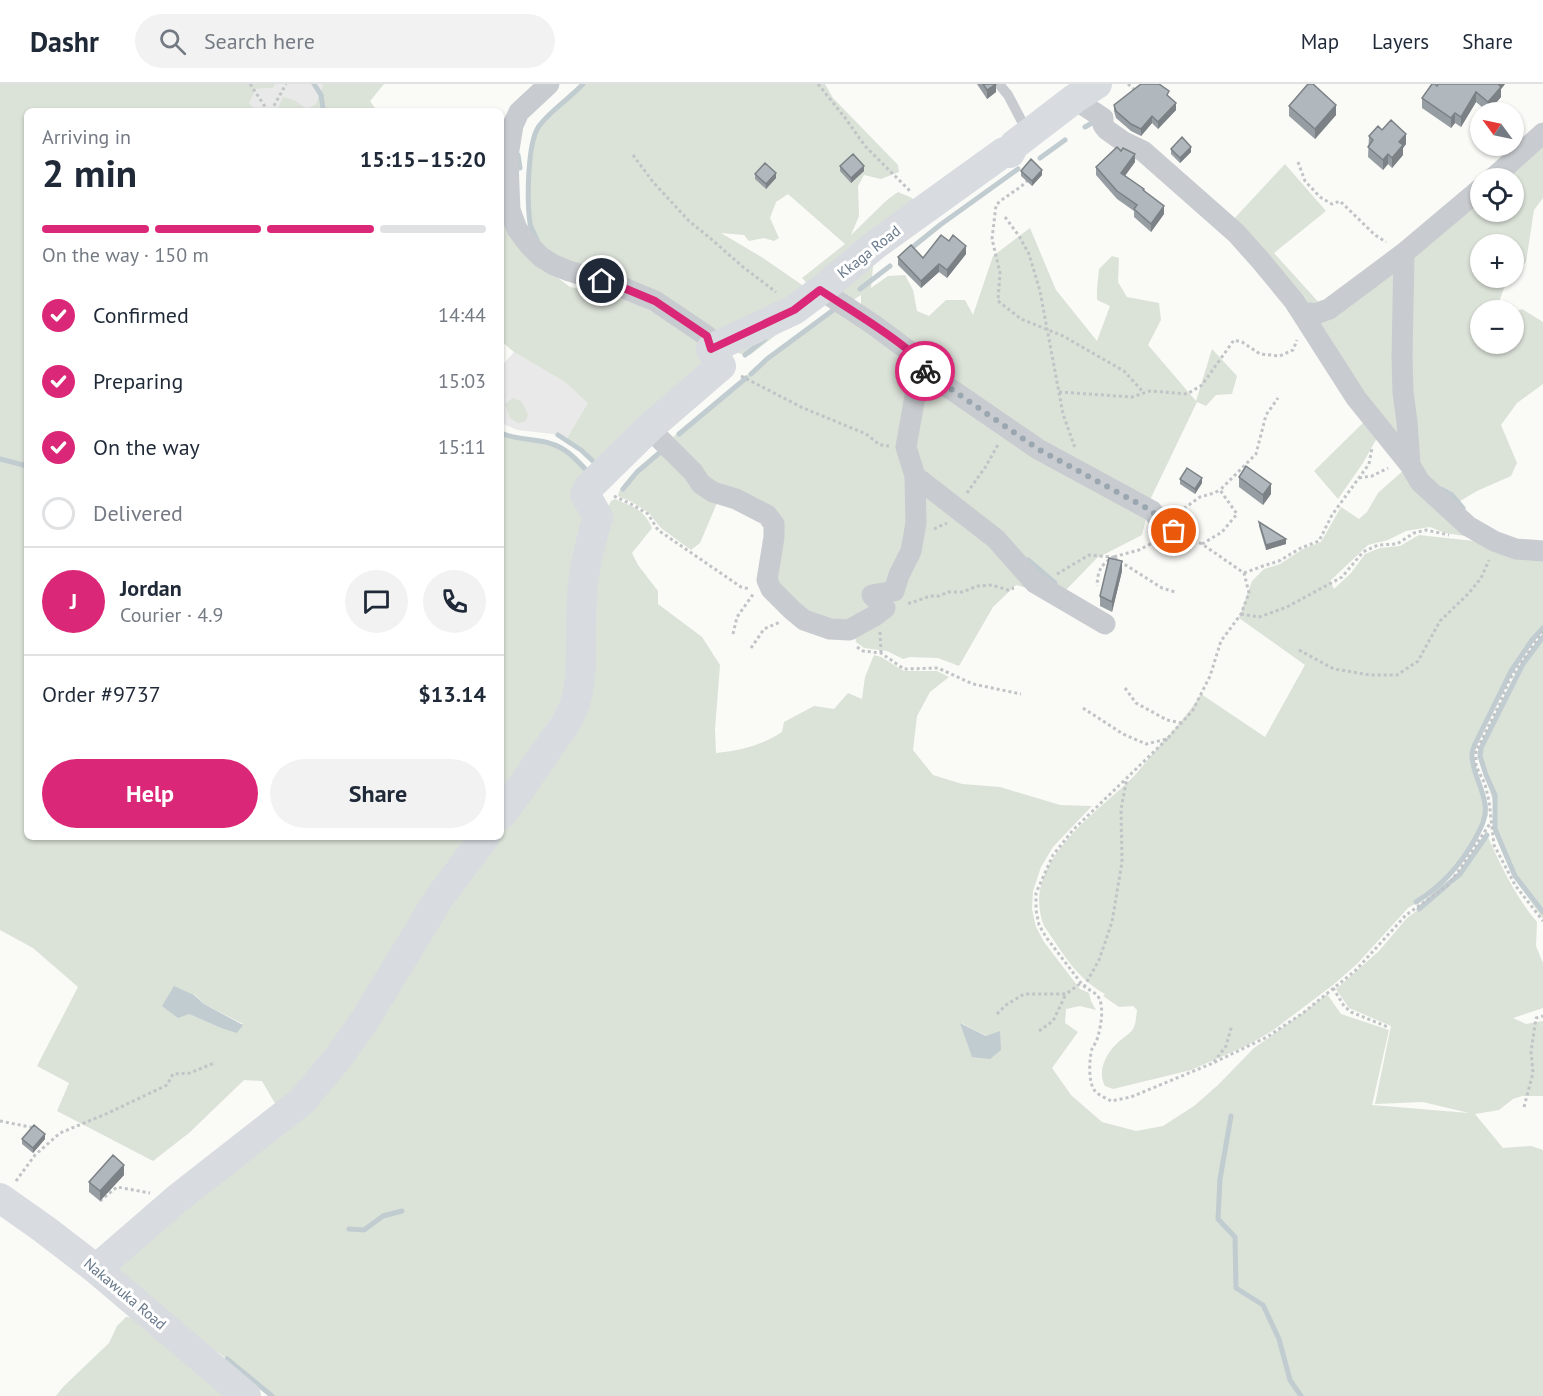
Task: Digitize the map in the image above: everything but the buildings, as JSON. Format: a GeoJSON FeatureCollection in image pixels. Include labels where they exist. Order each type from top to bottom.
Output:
{"type":"FeatureCollection","features":[{"type":"Feature","properties":{"kind":"street"},"geometry":{"type":"LineString","coordinates":[[549,84],[519,112],[513,125],[508,156],[509,187],[510,210],[517,229],[541,257],[554,265],[619,286],[655,301],[707,336],[716,357]]}},
{"type":"Feature","properties":{"kind":"street"},"geometry":{"type":"LineString","coordinates":[[1085,92],[1103,118],[1103,125],[1107,130],[1143,152],[1236,233],[1261,261],[1304,316],[1356,398],[1383,431],[1404,466],[1468,526],[1516,549],[1543,551]]}},
{"type":"Feature","properties":{"kind":"street","name":"Kkaga Road"},"geometry":{"type":"LineString","coordinates":[[587,490],[716,357],[794,310],[875,245],[1004,152],[1010,153],[1014,145],[1085,92]]}},
{"type":"Feature","properties":{"kind":"street"},"geometry":{"type":"LineString","coordinates":[[1503,168],[1543,133]]}},
{"type":"Feature","properties":{"kind":"street"},"geometry":{"type":"LineString","coordinates":[[1304,316],[1329,309],[1404,253],[1470,197]]}},
{"type":"Feature","properties":{"kind":"street"},"geometry":{"type":"LineString","coordinates":[[1404,253],[1402,311],[1404,466]]}},
{"type":"Feature","properties":{"kind":"street"},"geometry":{"type":"LineString","coordinates":[[820,290],[874,325],[909,351],[920,368],[1006,428],[1038,449],[1152,511],[1169,528]]}},
{"type":"Feature","properties":{"kind":"street"},"geometry":{"type":"LineString","coordinates":[[872,595],[894,591],[914,539],[915,476],[906,447],[920,368]]}},
{"type":"Feature","properties":{"kind":"street"},"geometry":{"type":"LineString","coordinates":[[649,428],[693,472],[701,484],[713,492],[736,499],[767,515],[774,524],[767,580],[771,589],[804,620],[830,629],[849,630],[885,608],[872,595]]}},
{"type":"Feature","properties":{"kind":"street"},"geometry":{"type":"LineString","coordinates":[[915,476],[996,539],[1035,583],[1106,624]]}},
{"type":"Feature","properties":{"kind":"street"},"geometry":{"type":"LineString","coordinates":[[504,811],[574,706],[580,666],[581,599],[584,575],[598,517],[587,490]]}},
{"type":"Feature","properties":{"kind":"street"},"geometry":{"type":"LineString","coordinates":[[96,1269],[178,1198],[302,1101],[363,1023],[440,898],[482,840]]}},
{"type":"Feature","properties":{"kind":"street","name":"Nakawuka Road"},"geometry":{"type":"LineString","coordinates":[[1,1199],[44,1228],[96,1269],[246,1396]]}},
{"type":"Feature","properties":{"kind":"lane"},"geometry":{"type":"LineString","coordinates":[[999,84],[1008,95],[1028,134]]}},
{"type":"Feature","properties":{"kind":"path"},"geometry":{"type":"LineString","coordinates":[[250,84],[268,108]]}},
{"type":"Feature","properties":{"kind":"path"},"geometry":{"type":"LineString","coordinates":[[272,108],[286,84]]}},
{"type":"Feature","properties":{"kind":"path"},"geometry":{"type":"LineString","coordinates":[[818,84],[865,146],[912,193],[915,216]]}},
{"type":"Feature","properties":{"kind":"path"},"geometry":{"type":"LineString","coordinates":[[1128,84],[1144,98]]}},
{"type":"Feature","properties":{"kind":"path"},"geometry":{"type":"LineString","coordinates":[[633,155],[653,182],[689,221],[787,301],[794,310]]}},
{"type":"Feature","properties":{"kind":"path"},"geometry":{"type":"LineString","coordinates":[[1298,162],[1305,181],[1320,197],[1332,204],[1340,201],[1375,235],[1404,253]]}},
{"type":"Feature","properties":{"kind":"path"},"geometry":{"type":"LineString","coordinates":[[1032,175],[1022,187],[996,205],[992,239],[1000,273],[998,301],[1021,319],[1063,336],[1124,371],[1144,393]]}},
{"type":"Feature","properties":{"kind":"path"},"geometry":{"type":"LineString","coordinates":[[1005,217],[1029,254],[1040,291],[1063,414],[1085,475]]}},
{"type":"Feature","properties":{"kind":"path"},"geometry":{"type":"LineString","coordinates":[[1059,392],[1132,397],[1150,391],[1187,394],[1202,385],[1234,340],[1242,342],[1260,354],[1280,356],[1293,350],[1304,316]]}},
{"type":"Feature","properties":{"kind":"path"},"geometry":{"type":"LineString","coordinates":[[716,357],[801,407],[866,434],[880,445],[906,447]]}},
{"type":"Feature","properties":{"kind":"path"},"geometry":{"type":"LineString","coordinates":[[1097,586],[1098,573],[1102,565],[1113,557],[1138,550],[1169,528],[1171,518],[1200,497],[1220,490],[1257,453],[1266,415],[1278,399]]}},
{"type":"Feature","properties":{"kind":"path"},"geometry":{"type":"LineString","coordinates":[[964,496],[986,466],[1006,428]]}},
{"type":"Feature","properties":{"kind":"path"},"geometry":{"type":"LineString","coordinates":[[1244,573],[1279,561],[1319,541],[1332,515],[1370,464],[1372,447],[1383,431]]}},
{"type":"Feature","properties":{"kind":"path"},"geometry":{"type":"LineString","coordinates":[[1359,478],[1372,476],[1388,468],[1404,466]]}},
{"type":"Feature","properties":{"kind":"path"},"geometry":{"type":"LineString","coordinates":[[587,490],[631,504],[648,514],[658,530],[681,547],[741,587],[757,590],[737,617],[733,634]]}},
{"type":"Feature","properties":{"kind":"path"},"geometry":{"type":"LineString","coordinates":[[1202,544],[1222,532],[1237,514],[1220,490]]}},
{"type":"Feature","properties":{"kind":"path"},"geometry":{"type":"LineString","coordinates":[[914,539],[946,523],[970,519]]}},
{"type":"Feature","properties":{"kind":"path"},"geometry":{"type":"LineString","coordinates":[[1169,528],[1202,544],[1244,573],[1249,593],[1241,614],[1221,640],[1210,676],[1193,710],[1167,739],[1073,830],[1053,855],[1036,893],[1036,910],[1040,925],[1084,987],[1091,990],[1100,1003],[1101,1020],[1091,1051],[1090,1082],[1095,1092],[1110,1101],[1131,1097],[1267,1037],[1302,1013],[1356,970],[1406,915],[1448,885],[1491,822]]}},
{"type":"Feature","properties":{"kind":"path"},"geometry":{"type":"LineString","coordinates":[[1241,614],[1259,617],[1298,602],[1342,577],[1364,552],[1378,545],[1397,544],[1414,533],[1426,530],[1472,538],[1490,538],[1490,558],[1481,578],[1469,594],[1440,621],[1418,661],[1397,675],[1370,675],[1334,669],[1299,650]]}},
{"type":"Feature","properties":{"kind":"path"},"geometry":{"type":"LineString","coordinates":[[872,595],[891,604],[911,603],[930,596],[962,592],[978,586],[992,585],[1008,590],[1035,583],[1065,571],[1089,555],[1113,557],[1162,588],[1175,592]]}},
{"type":"Feature","properties":{"kind":"path"},"geometry":{"type":"LineString","coordinates":[[751,648],[764,629],[782,621],[804,620]]}},
{"type":"Feature","properties":{"kind":"path"},"geometry":{"type":"LineString","coordinates":[[849,630],[854,645],[863,651],[881,653],[904,669],[938,668],[973,684],[1021,694]]}},
{"type":"Feature","properties":{"kind":"path"},"geometry":{"type":"LineString","coordinates":[[1543,631],[1510,679],[1476,751],[1476,766],[1485,784],[1494,845],[1515,885],[1543,921]]}},
{"type":"Feature","properties":{"kind":"path"},"geometry":{"type":"LineString","coordinates":[[1125,688],[1136,703],[1167,720],[1182,723]]}},
{"type":"Feature","properties":{"kind":"path"},"geometry":{"type":"LineString","coordinates":[[1083,708],[1123,734],[1146,744],[1167,739]]}},
{"type":"Feature","properties":{"kind":"path"},"geometry":{"type":"LineString","coordinates":[[1084,987],[1099,960],[1112,922],[1122,862],[1121,809],[1127,778]]}},
{"type":"Feature","properties":{"kind":"path"},"geometry":{"type":"LineString","coordinates":[[1039,1031],[1053,1021],[1066,994],[1081,983]]}},
{"type":"Feature","properties":{"kind":"path"},"geometry":{"type":"LineString","coordinates":[[1333,988],[1344,1006],[1351,1012],[1388,1027]]}},
{"type":"Feature","properties":{"kind":"path"},"geometry":{"type":"LineString","coordinates":[[997,1014],[1006,1005],[1024,994],[1066,994]]}},
{"type":"Feature","properties":{"kind":"path"},"geometry":{"type":"LineString","coordinates":[[1524,1107],[1533,1073],[1531,1052],[1536,1018],[1543,1016]]}},
{"type":"Feature","properties":{"kind":"path"},"geometry":{"type":"LineString","coordinates":[[1212,1063],[1226,1046],[1232,1025]]}},
{"type":"Feature","properties":{"kind":"path"},"geometry":{"type":"LineString","coordinates":[[1,1199],[35,1155],[60,1133],[167,1085],[173,1074],[190,1073],[214,1063]]}},
{"type":"Feature","properties":{"kind":"path"},"geometry":{"type":"LineString","coordinates":[[0,1121],[33,1127],[42,1133]]}},
{"type":"Feature","properties":{"kind":"path"},"geometry":{"type":"LineString","coordinates":[[100,1201],[117,1187],[178,1198]]}},
{"type":"Feature","properties":{"kind":"shaded area"},"geometry":{"type":"Polygon","coordinates":[[[0,84],[275,84],[273,88],[256,89],[249,103],[254,108],[24,108],[24,840],[470,840],[357,1012],[293,1090],[276,1105],[262,1081],[244,1080],[189,1133],[153,1161],[57,1111],[69,1083],[37,1066],[78,987],[33,948],[0,930],[0,84]],[[194,994],[189,1014],[221,1028],[243,1024],[204,1004],[194,994]]]}},
{"type":"Feature","properties":{"kind":"shaded area"},"geometry":{"type":"Polygon","coordinates":[[[275,84],[358,84],[375,95],[364,108],[254,108],[249,103],[256,89],[273,88],[275,84]]]}},
{"type":"Feature","properties":{"kind":"shaded area"},"geometry":{"type":"Polygon","coordinates":[[[322,84],[384,84],[370,101],[375,108],[309,108],[316,104],[322,84]]]}},
{"type":"Feature","properties":{"kind":"shaded area"},"geometry":{"type":"Polygon","coordinates":[[[580,84],[825,84],[833,98],[898,165],[899,172],[881,179],[864,175],[858,186],[859,216],[851,235],[898,192],[912,198],[921,211],[874,256],[871,288],[888,276],[905,275],[913,290],[917,311],[929,316],[946,300],[965,300],[973,315],[993,256],[1030,228],[1056,290],[1097,341],[1110,306],[1097,300],[1099,269],[1112,256],[1119,258],[1118,282],[1127,297],[1159,303],[1161,320],[1148,345],[1196,401],[1212,349],[1237,376],[1232,394],[1216,395],[1206,406],[1197,402],[1149,502],[982,406],[861,306],[861,295],[847,304],[816,293],[802,278],[845,244],[788,194],[776,202],[770,218],[779,238],[774,241],[764,238],[749,241],[744,235],[721,233],[763,258],[821,298],[750,355],[741,354],[573,274],[534,236],[528,223],[527,187],[529,151],[533,134],[546,115],[580,84]]]}},
{"type":"Feature","properties":{"kind":"shaded area"},"geometry":{"type":"Polygon","coordinates":[[[283,97],[294,100],[306,108],[278,108],[283,97]]]}},
{"type":"Feature","properties":{"kind":"shaded area"},"geometry":{"type":"Polygon","coordinates":[[[1543,138],[1543,198],[1534,210],[1526,262],[1524,264],[1524,234],[1470,234],[1470,288],[1504,288],[1500,300],[1470,300],[1470,354],[1524,354],[1524,310],[1543,322],[1543,384],[1517,403],[1501,425],[1517,463],[1511,476],[1455,504],[1419,476],[1406,393],[1414,249],[1470,202],[1470,222],[1524,222],[1524,168],[1508,168],[1543,138]]]}},
{"type":"Feature","properties":{"kind":"shaded area"},"geometry":{"type":"Polygon","coordinates":[[[1285,164],[1326,211],[1274,253],[1322,306],[1309,310],[1231,222],[1285,164]]]}},
{"type":"Feature","properties":{"kind":"shaded area"},"geometry":{"type":"Polygon","coordinates":[[[504,211],[541,265],[570,287],[630,299],[660,310],[736,365],[637,450],[602,472],[566,440],[588,403],[565,382],[514,352],[504,344],[504,211]]]}},
{"type":"Feature","properties":{"kind":"shaded area"},"geometry":{"type":"Polygon","coordinates":[[[1395,271],[1408,457],[1383,427],[1316,317],[1395,271]]]}},
{"type":"Feature","properties":{"kind":"shaded area"},"geometry":{"type":"Polygon","coordinates":[[[840,302],[913,369],[910,527],[888,594],[849,623],[811,618],[772,583],[777,523],[705,484],[673,437],[759,365],[840,302]]]}},
{"type":"Feature","properties":{"kind":"shaded area"},"geometry":{"type":"Polygon","coordinates":[[[514,352],[565,382],[589,403],[566,440],[553,434],[518,430],[504,424],[504,364],[514,352]]]}},
{"type":"Feature","properties":{"kind":"shaded area"},"geometry":{"type":"Polygon","coordinates":[[[923,379],[1147,514],[1142,535],[1097,558],[1065,591],[1050,583],[929,484],[910,447],[923,379]]]}},
{"type":"Feature","properties":{"kind":"shaded area"},"geometry":{"type":"Polygon","coordinates":[[[513,398],[521,401],[528,414],[526,421],[518,423],[510,418],[505,404],[513,398]]]}},
{"type":"Feature","properties":{"kind":"shaded area"},"geometry":{"type":"Polygon","coordinates":[[[1367,419],[1378,436],[1363,463],[1338,499],[1314,471],[1367,419]]]}},
{"type":"Feature","properties":{"kind":"shaded area"},"geometry":{"type":"Polygon","coordinates":[[[504,433],[562,446],[582,462],[598,481],[569,689],[504,794],[504,433]]]}},
{"type":"Feature","properties":{"kind":"shaded area"},"geometry":{"type":"Polygon","coordinates":[[[667,444],[720,496],[700,543],[691,550],[661,528],[649,513],[618,496],[631,476],[667,444]]]}},
{"type":"Feature","properties":{"kind":"shaded area"},"geometry":{"type":"Polygon","coordinates":[[[1405,469],[1472,537],[1445,533],[1430,527],[1406,531],[1388,540],[1368,545],[1330,581],[1334,589],[1351,573],[1365,554],[1380,548],[1400,546],[1419,535],[1474,541],[1543,556],[1543,628],[1537,633],[1511,673],[1473,750],[1488,815],[1470,850],[1443,886],[1408,908],[1357,964],[1272,1031],[1248,1045],[1191,1070],[1113,1089],[1105,1086],[1102,1073],[1105,1060],[1117,1043],[1133,1029],[1137,1010],[1133,1006],[1119,1007],[1103,996],[1105,994],[1078,973],[1044,926],[1039,904],[1042,883],[1050,863],[1079,827],[1135,775],[1201,694],[1265,737],[1305,665],[1239,618],[1252,581],[1264,569],[1280,564],[1303,549],[1321,542],[1341,507],[1359,519],[1367,512],[1378,493],[1405,469]]]}},
{"type":"Feature","properties":{"kind":"shaded area"},"geometry":{"type":"Polygon","coordinates":[[[921,488],[1045,593],[1016,585],[993,607],[959,666],[938,658],[903,659],[887,651],[864,648],[856,642],[855,636],[890,608],[900,591],[921,488]]]}},
{"type":"Feature","properties":{"kind":"shaded area"},"geometry":{"type":"Polygon","coordinates":[[[615,499],[642,513],[649,522],[652,528],[632,553],[638,565],[658,591],[658,604],[702,637],[720,665],[715,729],[716,753],[759,744],[782,732],[784,722],[814,706],[834,709],[848,693],[862,699],[865,677],[874,655],[904,671],[937,671],[949,677],[930,692],[917,716],[913,750],[933,775],[962,784],[1000,787],[1060,805],[1092,806],[1053,847],[1041,867],[1033,891],[1032,909],[1036,927],[1044,942],[1080,989],[1089,993],[1096,1010],[1080,1006],[1066,1009],[1065,1023],[1078,1032],[1052,1068],[1071,1095],[1102,1122],[1136,1131],[1163,1126],[1194,1106],[1254,1048],[1327,994],[1341,1014],[1389,1030],[1372,1105],[1469,1113],[1423,1102],[1375,1104],[1391,1026],[1349,1008],[1336,989],[1379,951],[1407,918],[1453,884],[1487,835],[1515,891],[1537,922],[1536,946],[1543,963],[1543,1008],[1513,1018],[1526,1024],[1543,1021],[1543,1096],[1522,1096],[1513,1099],[1499,1110],[1475,1114],[1503,1148],[1531,1146],[1543,1150],[1543,1396],[272,1396],[122,1274],[117,1266],[289,1125],[493,840],[504,840],[504,824],[563,745],[596,534],[611,501],[615,499]],[[961,1023],[973,1057],[987,1036],[961,1023]]]}},
{"type":"Feature","properties":{"kind":"shaded area"},"geometry":{"type":"Polygon","coordinates":[[[1543,635],[1543,919],[1515,879],[1504,856],[1495,833],[1493,801],[1478,755],[1508,689],[1524,661],[1543,635]]]}},
{"type":"Feature","properties":{"kind":"shaded area"},"geometry":{"type":"Polygon","coordinates":[[[174,986],[194,995],[204,1004],[243,1025],[237,1033],[189,1014],[178,1018],[162,1006],[174,986]]]}},
{"type":"Feature","properties":{"kind":"shaded area"},"geometry":{"type":"Polygon","coordinates":[[[960,1023],[986,1036],[1000,1031],[1001,1050],[990,1059],[972,1057],[960,1023]]]}},
{"type":"Feature","properties":{"kind":"shaded area"},"geometry":{"type":"Polygon","coordinates":[[[126,1317],[137,1318],[235,1396],[56,1396],[109,1343],[117,1326],[126,1317]]]}},
{"type":"Feature","properties":{"kind":"waterway"},"geometry":{"type":"LineString","coordinates":[[314,84],[321,95],[323,108]]}},
{"type":"Feature","properties":{"kind":"waterway"},"geometry":{"type":"LineString","coordinates":[[537,240],[530,223],[528,201],[530,159],[535,134],[544,120],[583,84]]}},
{"type":"Feature","properties":{"kind":"waterway"},"geometry":{"type":"LineString","coordinates":[[1085,127],[1097,120]]}},
{"type":"Feature","properties":{"kind":"waterway"},"geometry":{"type":"LineString","coordinates":[[1040,158],[1065,140]]}},
{"type":"Feature","properties":{"kind":"waterway"},"geometry":{"type":"LineString","coordinates":[[518,155],[520,168]]}},
{"type":"Feature","properties":{"kind":"waterway"},"geometry":{"type":"LineString","coordinates":[[909,250],[1018,169]]}},
{"type":"Feature","properties":{"kind":"waterway"},"geometry":{"type":"LineString","coordinates":[[860,289],[890,266]]}},
{"type":"Feature","properties":{"kind":"waterway"},"geometry":{"type":"LineString","coordinates":[[751,374],[767,359],[836,308]]}},
{"type":"Feature","properties":{"kind":"waterway"},"geometry":{"type":"LineString","coordinates":[[745,355],[765,339]]}},
{"type":"Feature","properties":{"kind":"waterway"},"geometry":{"type":"LineString","coordinates":[[679,434],[746,378]]}},
{"type":"Feature","properties":{"kind":"waterway"},"geometry":{"type":"LineString","coordinates":[[504,434],[558,446],[589,473]]}},
{"type":"Feature","properties":{"kind":"waterway"},"geometry":{"type":"LineString","coordinates":[[558,435],[581,450],[597,465]]}},
{"type":"Feature","properties":{"kind":"waterway"},"geometry":{"type":"LineString","coordinates":[[623,489],[637,472],[664,449]]}},
{"type":"Feature","properties":{"kind":"waterway"},"geometry":{"type":"LineString","coordinates":[[0,459],[24,465]]}},
{"type":"Feature","properties":{"kind":"waterway"},"geometry":{"type":"LineString","coordinates":[[1441,489],[1452,495],[1463,508]]}},
{"type":"Feature","properties":{"kind":"waterway"},"geometry":{"type":"LineString","coordinates":[[1028,560],[1055,583]]}},
{"type":"Feature","properties":{"kind":"waterway"},"geometry":{"type":"LineString","coordinates":[[1416,902],[1457,867],[1481,827],[1485,804],[1474,768],[1473,748],[1511,671],[1543,628]]}},
{"type":"Feature","properties":{"kind":"waterway"},"geometry":{"type":"LineString","coordinates":[[1543,637],[1523,664],[1481,748],[1480,756],[1495,795],[1495,829],[1515,876],[1543,912]]}},
{"type":"Feature","properties":{"kind":"waterway"},"geometry":{"type":"LineString","coordinates":[[1419,909],[1460,874],[1487,835]]}},
{"type":"Feature","properties":{"kind":"waterway"},"geometry":{"type":"LineString","coordinates":[[1231,1116],[1220,1179],[1218,1219],[1235,1237],[1236,1288],[1263,1305],[1279,1339],[1290,1380],[1301,1396]]}},
{"type":"Feature","properties":{"kind":"waterway"},"geometry":{"type":"LineString","coordinates":[[349,1229],[364,1230],[383,1216],[402,1211]]}},
{"type":"Feature","properties":{"kind":"waterway"},"geometry":{"type":"LineString","coordinates":[[227,1359],[272,1396]]}},
{"type":"Feature","properties":{"kind":"way so far"},"geometry":{"type":"LineString","coordinates":[[925,371],[1038,449],[1152,511],[1164,525],[1174,531]]}},
{"type":"Feature","properties":{"kind":"route"},"geometry":{"type":"LineString","coordinates":[[602,281],[655,301],[707,336],[711,349],[794,310],[820,290],[909,351],[920,368],[925,371]]}}]}
